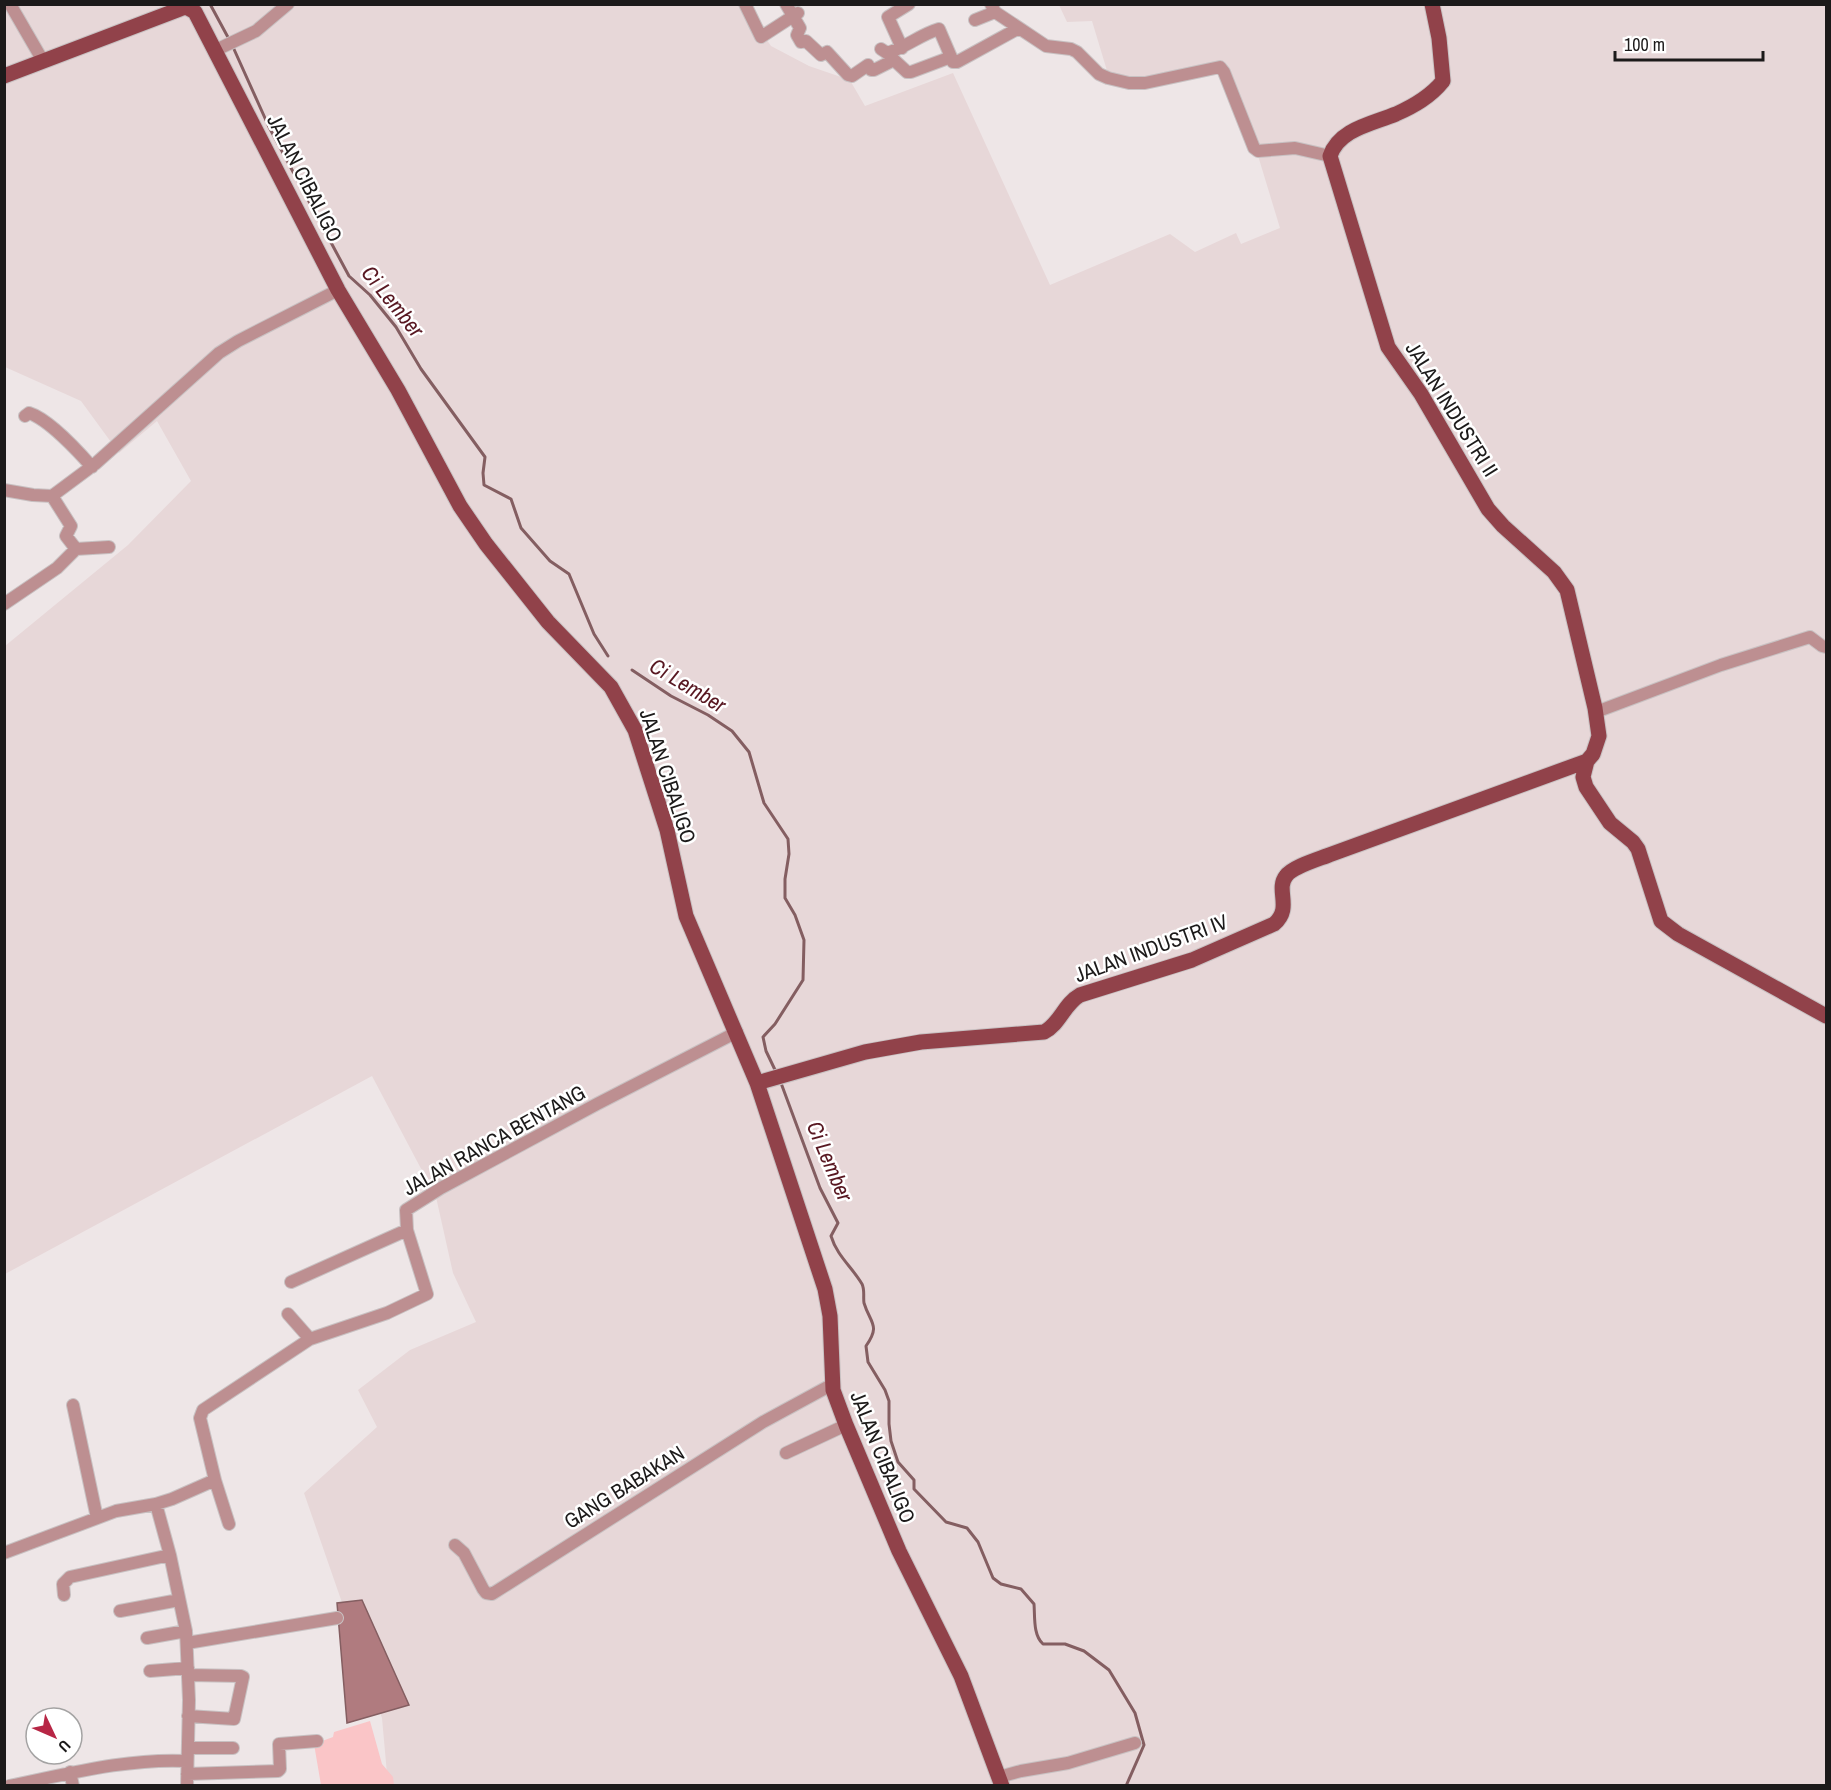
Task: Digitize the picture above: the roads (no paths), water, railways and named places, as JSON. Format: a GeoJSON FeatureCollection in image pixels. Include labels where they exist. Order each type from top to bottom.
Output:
{"type":"FeatureCollection","features":[{"type":"Feature","properties":{"kind":"main road"},"geometry":{"type":"LineString","coordinates":[[1330,156],[1333,147],[1350,132],[1424,99],[1443,81],[1439,38],[1432,4]]}},
{"type":"Feature","properties":{"kind":"main road","name":"JALAN CIBALIGO"},"geometry":{"type":"LineString","coordinates":[[4,76],[186,7],[195,12],[221,48],[338,290],[398,390],[460,506],[486,544],[548,622],[611,687],[624,708],[635,730],[667,830],[686,916],[757,1083],[825,1289],[830,1316],[833,1384],[846,1425],[899,1551],[925,1599],[961,1676],[1001,1781]]}},
{"type":"Feature","properties":{"kind":"main road","name":"JALAN INDUSTRI II"},"geometry":{"type":"LineString","coordinates":[[1330,156],[1388,347],[1422,394],[1488,509],[1554,572],[1567,590],[1596,712],[1599,736],[1597,746],[1587,761]]}},
{"type":"Feature","properties":{"kind":"main road"},"geometry":{"type":"LineString","coordinates":[[1587,761],[1583,777],[1586,787],[1610,823],[1638,849],[1661,921],[1678,934],[1827,1016]]}},
{"type":"Feature","properties":{"kind":"main road","name":"JALAN INDUSTRI IV"},"geometry":{"type":"LineString","coordinates":[[757,1083],[865,1052],[921,1042],[1044,1032],[1051,1028],[1070,1002],[1080,995],[1192,960],[1274,924],[1283,912],[1284,879],[1289,872],[1329,855],[1587,761]]}},
{"type":"Feature","properties":{"kind":"street"},"geometry":{"type":"LineString","coordinates":[[10,4],[43,61]]}},
{"type":"Feature","properties":{"kind":"street"},"geometry":{"type":"LineString","coordinates":[[221,48],[256,31],[288,4]]}},
{"type":"Feature","properties":{"kind":"street"},"geometry":{"type":"LineString","coordinates":[[745,4],[761,37],[795,14]]}},
{"type":"Feature","properties":{"kind":"street"},"geometry":{"type":"LineString","coordinates":[[786,4],[795,14],[800,28],[796,35],[801,42],[806,41],[819,55],[827,52],[850,76],[867,64],[871,70],[874,70],[896,61],[907,72],[911,72],[951,57]]}},
{"type":"Feature","properties":{"kind":"street"},"geometry":{"type":"LineString","coordinates":[[902,48],[888,17],[909,4]]}},
{"type":"Feature","properties":{"kind":"street"},"geometry":{"type":"LineString","coordinates":[[975,20],[993,8],[1046,46],[1077,52],[1103,77],[1130,83],[1144,83],[1220,67],[1254,148],[1258,150],[1295,148],[1330,156]]}},
{"type":"Feature","properties":{"kind":"street"},"geometry":{"type":"LineString","coordinates":[[881,49],[887,53],[902,48],[923,35],[939,29],[953,62],[957,62],[1019,28]]}},
{"type":"Feature","properties":{"kind":"street"},"geometry":{"type":"LineString","coordinates":[[4,477],[7,491],[52,496],[92,467],[219,353],[338,290]]}},
{"type":"Feature","properties":{"kind":"street"},"geometry":{"type":"LineString","coordinates":[[25,416],[29,413],[39,418],[66,440],[92,467]]}},
{"type":"Feature","properties":{"kind":"street"},"geometry":{"type":"LineString","coordinates":[[52,496],[71,526],[66,536],[76,549]]}},
{"type":"Feature","properties":{"kind":"street"},"geometry":{"type":"LineString","coordinates":[[4,604],[50,573],[76,549],[109,547]]}},
{"type":"Feature","properties":{"kind":"street"},"geometry":{"type":"LineString","coordinates":[[1596,712],[1729,662],[1810,637],[1827,647]]}},
{"type":"Feature","properties":{"kind":"street","name":"JALAN RANCA BENTANG"},"geometry":{"type":"LineString","coordinates":[[216,1480],[200,1418],[203,1410],[310,1339],[387,1313],[427,1294],[407,1230],[406,1210],[441,1188],[597,1104],[737,1032]]}},
{"type":"Feature","properties":{"kind":"street"},"geometry":{"type":"LineString","coordinates":[[291,1281],[407,1230]]}},
{"type":"Feature","properties":{"kind":"street"},"geometry":{"type":"LineString","coordinates":[[288,1314],[310,1339]]}},
{"type":"Feature","properties":{"kind":"street","name":"GANG BABAKAN"},"geometry":{"type":"LineString","coordinates":[[455,1545],[464,1552],[486,1593],[492,1594],[763,1422],[833,1384]]}},
{"type":"Feature","properties":{"kind":"street"},"geometry":{"type":"LineString","coordinates":[[73,1406],[97,1518]]}},
{"type":"Feature","properties":{"kind":"street"},"geometry":{"type":"LineString","coordinates":[[786,1453],[846,1425]]}},
{"type":"Feature","properties":{"kind":"street"},"geometry":{"type":"LineString","coordinates":[[4,1553],[97,1518],[134,1507],[156,1504],[216,1480],[228,1524]]}},
{"type":"Feature","properties":{"kind":"street"},"geometry":{"type":"LineString","coordinates":[[156,1504],[170,1555],[186,1637],[187,1780],[278,1771],[280,1769],[279,1744],[317,1741]]}},
{"type":"Feature","properties":{"kind":"street"},"geometry":{"type":"LineString","coordinates":[[64,1595],[63,1584],[70,1577],[170,1555]]}},
{"type":"Feature","properties":{"kind":"street"},"geometry":{"type":"LineString","coordinates":[[120,1611],[179,1600]]}},
{"type":"Feature","properties":{"kind":"street"},"geometry":{"type":"LineString","coordinates":[[147,1638],[186,1637],[337,1618]]}},
{"type":"Feature","properties":{"kind":"street"},"geometry":{"type":"LineString","coordinates":[[150,1671],[188,1671],[243,1677],[234,1719],[188,1716]]}},
{"type":"Feature","properties":{"kind":"street"},"geometry":{"type":"LineString","coordinates":[[1001,1781],[1021,1771],[1068,1763],[1135,1743]]}},
{"type":"Feature","properties":{"kind":"street"},"geometry":{"type":"LineString","coordinates":[[188,1748],[233,1748]]}},
{"type":"Feature","properties":{"kind":"street"},"geometry":{"type":"LineString","coordinates":[[9,1785],[70,1772],[156,1760],[187,1761]]}},
{"type":"Feature","properties":{"kind":"street"},"geometry":{"type":"LineString","coordinates":[[70,1772],[73,1785]]}},
{"type":"Feature","properties":{"kind":"waterway","name":"Ci Lember"},"geometry":{"type":"LineString","coordinates":[[210,4],[230,41]]}},
{"type":"Feature","properties":{"kind":"waterway","name":"Ci Lember"},"geometry":{"type":"LineString","coordinates":[[233,47],[269,127],[349,276],[370,295],[396,327],[421,369],[485,457],[484,485],[511,499],[521,528],[550,561],[569,574],[594,634],[608,656]]}},
{"type":"Feature","properties":{"kind":"waterway","name":"Ci Lember"},"geometry":{"type":"LineString","coordinates":[[632,670],[671,696],[708,715],[732,731],[749,752],[764,803],[788,839],[785,898],[795,915],[804,940],[803,980],[775,1024],[763,1037],[766,1051],[777,1074]]}},
{"type":"Feature","properties":{"kind":"waterway","name":"Ci Lember"},"geometry":{"type":"LineString","coordinates":[[781,1083],[820,1188],[838,1223],[831,1236],[841,1255],[863,1286],[864,1303],[874,1328],[866,1346],[868,1362],[889,1401],[891,1441],[898,1462],[914,1480],[914,1489],[946,1522],[967,1528],[978,1542],[993,1578],[1001,1584],[1021,1589],[1034,1604],[1036,1631],[1043,1644],[1065,1644],[1084,1651],[1109,1670],[1135,1713],[1144,1745],[1126,1786]]}}]}
